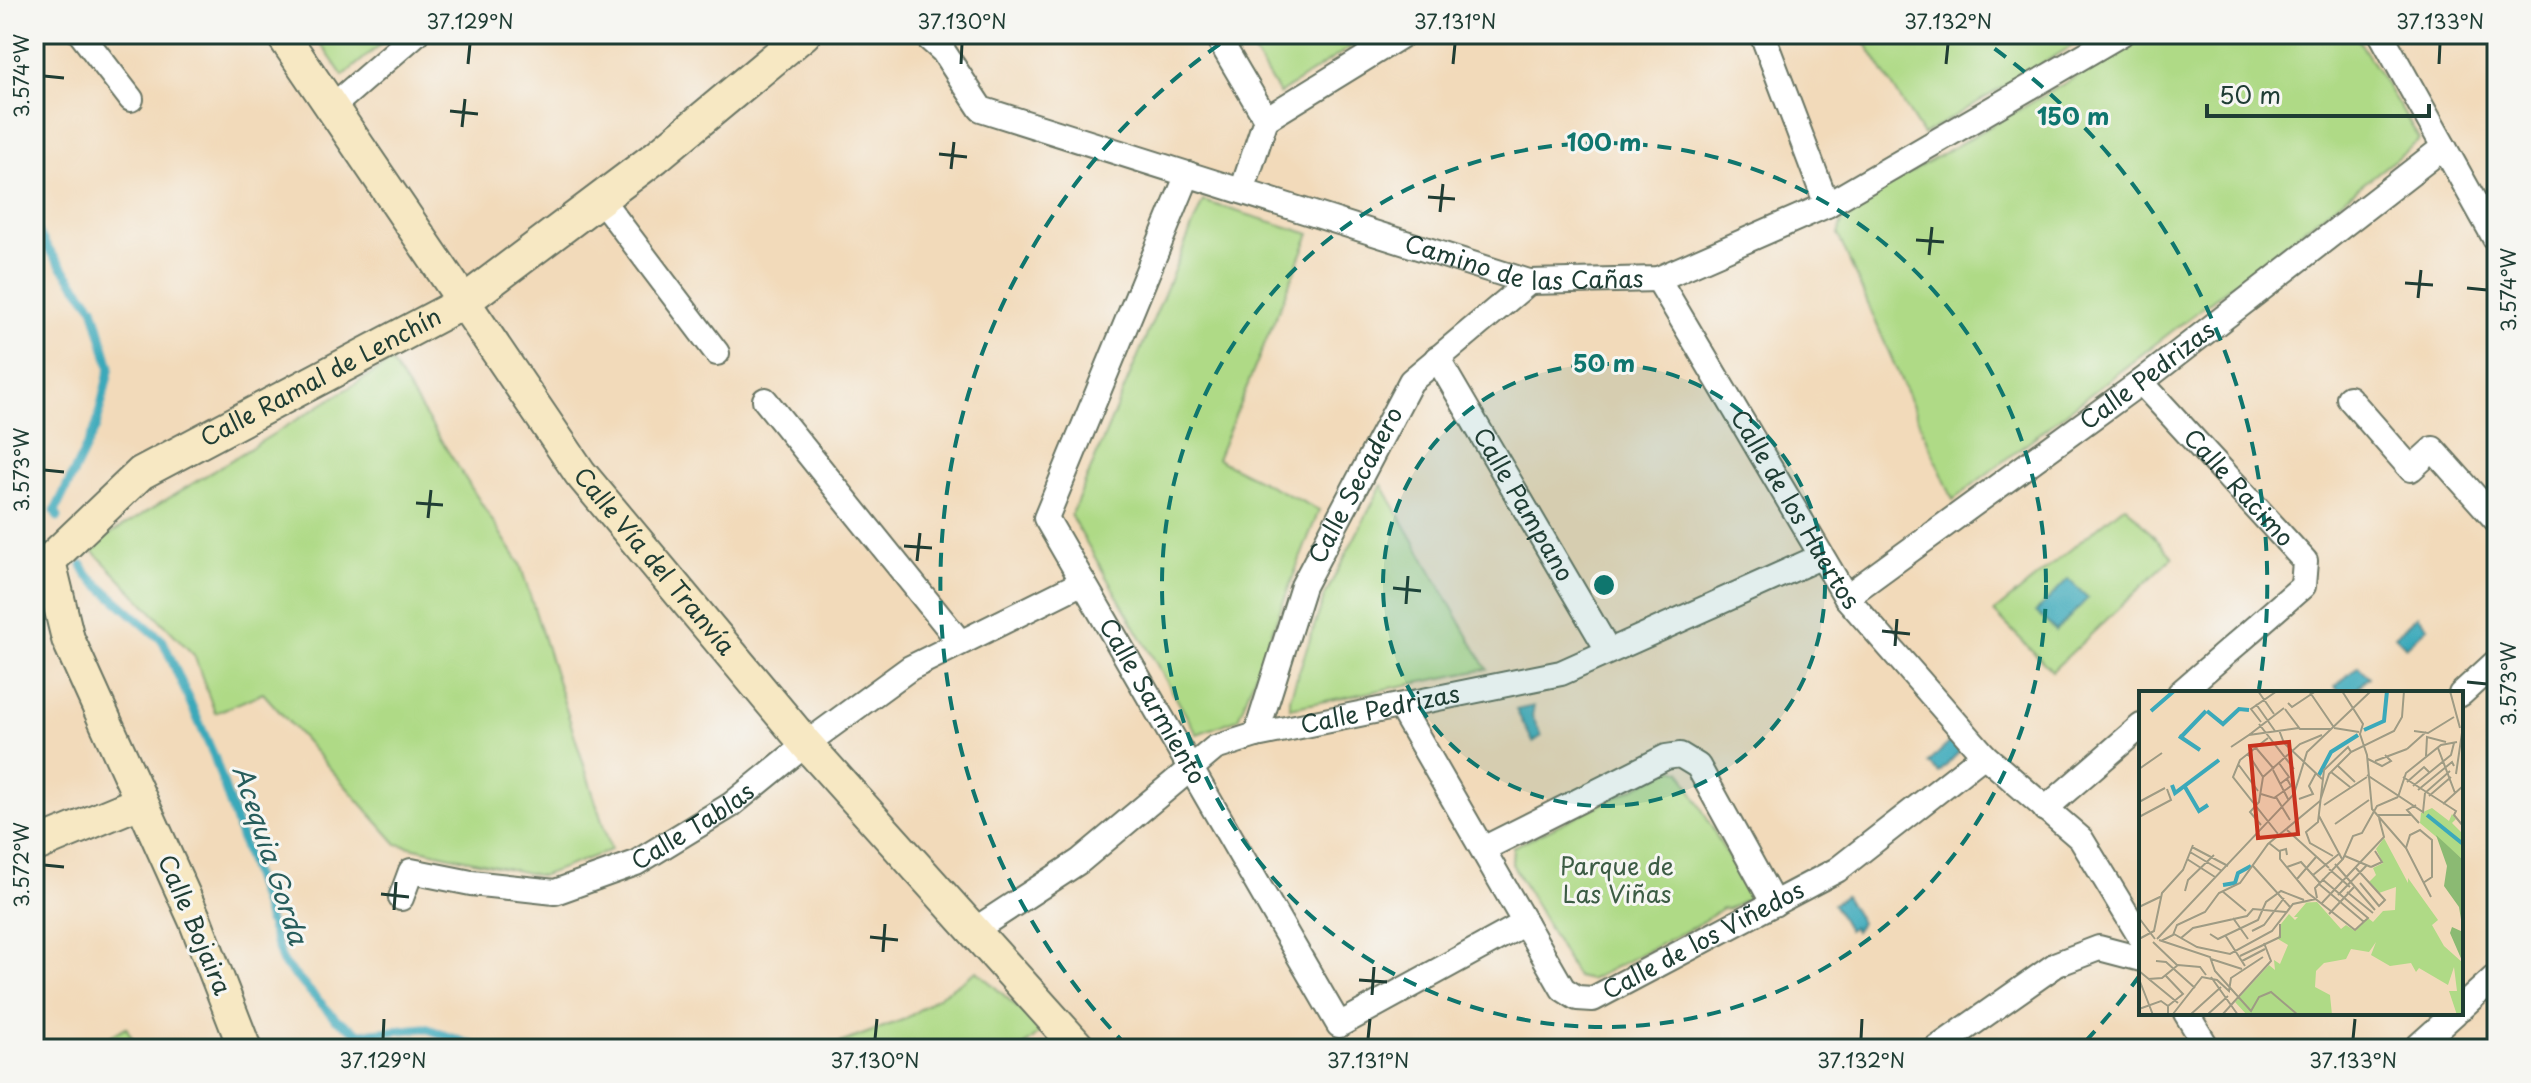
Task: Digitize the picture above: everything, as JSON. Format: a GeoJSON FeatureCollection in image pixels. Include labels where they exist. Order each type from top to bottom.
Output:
{"type":"FeatureCollection","features":[{"type":"Feature","properties":{"kind":"street"},"geometry":{"type":"LineString","coordinates":[[81,34],[131,99]]}},
{"type":"Feature","properties":{"kind":"street","name":"Calle Vía del Tranvía"},"geometry":{"type":"LineString","coordinates":[[282,34],[580,473],[806,744],[976,929],[1080,1049]]}},
{"type":"Feature","properties":{"kind":"street"},"geometry":{"type":"LineString","coordinates":[[333,106],[416,34]]}},
{"type":"Feature","properties":{"kind":"street","name":"Calle Ramal de Lenchín"},"geometry":{"type":"LineString","coordinates":[[41,552],[141,473],[462,303],[656,157],[804,34]]}},
{"type":"Feature","properties":{"kind":"street","name":"Camino de las Cañas"},"geometry":{"type":"LineString","coordinates":[[924,34],[943,51],[981,109],[1529,282],[1658,279],[1827,205],[2121,34]]}},
{"type":"Feature","properties":{"kind":"street"},"geometry":{"type":"LineString","coordinates":[[1216,34],[1266,119]]}},
{"type":"Feature","properties":{"kind":"street"},"geometry":{"type":"LineString","coordinates":[[1242,191],[1266,119],[1404,34]]}},
{"type":"Feature","properties":{"kind":"street"},"geometry":{"type":"LineString","coordinates":[[1762,34],[1827,205]]}},
{"type":"Feature","properties":{"kind":"street"},"geometry":{"type":"LineString","coordinates":[[2381,34],[2497,242]]}},
{"type":"Feature","properties":{"kind":"street","name":"Calle Pedrizas"},"geometry":{"type":"LineString","coordinates":[[1846,597],[2141,382],[2444,147]]}},
{"type":"Feature","properties":{"kind":"street","name":"Calle Sarmiento"},"geometry":{"type":"LineString","coordinates":[[1188,174],[1046,518],[1339,1025],[1525,923]]}},
{"type":"Feature","properties":{"kind":"street"},"geometry":{"type":"LineString","coordinates":[[600,198],[717,353]]}},
{"type":"Feature","properties":{"kind":"street","name":"Calle de los Huertos"},"geometry":{"type":"LineString","coordinates":[[1658,279],[1846,597],[1984,755],[2081,839],[2139,935]]}},
{"type":"Feature","properties":{"kind":"street","name":"Calle Secadero"},"geometry":{"type":"LineString","coordinates":[[1256,735],[1303,586],[1411,381],[1529,282]]}},
{"type":"Feature","properties":{"kind":"street","name":"Calle Pampano"},"geometry":{"type":"LineString","coordinates":[[1437,358],[1608,650]]}},
{"type":"Feature","properties":{"kind":"street","name":"Calle Racimo"},"geometry":{"type":"LineString","coordinates":[[2141,382],[2305,561],[2303,586],[2182,691]]}},
{"type":"Feature","properties":{"kind":"street"},"geometry":{"type":"LineString","coordinates":[[2349,398],[2411,469],[2433,449],[2497,521]]}},
{"type":"Feature","properties":{"kind":"street"},"geometry":{"type":"LineString","coordinates":[[765,400],[959,641]]}},
{"type":"Feature","properties":{"kind":"street","name":"Calle Bojaira"},"geometry":{"type":"LineString","coordinates":[[41,552],[68,639],[195,920],[245,1049]]}},
{"type":"Feature","properties":{"kind":"street","name":"Calle Pedrizas"},"geometry":{"type":"LineString","coordinates":[[976,929],[1080,861],[1215,748],[1256,735],[1401,708],[1561,673],[1820,557]]}},
{"type":"Feature","properties":{"kind":"street","name":"Calle Tablas"},"geometry":{"type":"LineString","coordinates":[[401,898],[411,871],[471,883],[555,892],[636,863],[731,805],[806,744],[910,668],[1083,582]]}},
{"type":"Feature","properties":{"kind":"street"},"geometry":{"type":"LineString","coordinates":[[2463,692],[2497,661]]}},
{"type":"Feature","properties":{"kind":"street","name":"Calle de los Viñedos"},"geometry":{"type":"LineString","coordinates":[[1401,708],[1563,989],[1577,998],[1593,999],[1837,870],[1984,755]]}},
{"type":"Feature","properties":{"kind":"street"},"geometry":{"type":"LineString","coordinates":[[2045,809],[2139,728]]}},
{"type":"Feature","properties":{"kind":"street"},"geometry":{"type":"LineString","coordinates":[[1483,849],[1666,757],[1680,755],[1698,766],[1774,904]]}},
{"type":"Feature","properties":{"kind":"street"},"geometry":{"type":"LineString","coordinates":[[34,846],[140,802]]}},
{"type":"Feature","properties":{"kind":"street"},"geometry":{"type":"LineString","coordinates":[[1936,1049],[2057,964],[2099,948],[2139,958]]}},
{"type":"Feature","properties":{"kind":"street"},"geometry":{"type":"LineString","coordinates":[[2463,1006],[2497,975]]}},
{"type":"Feature","properties":{"kind":"street"},"geometry":{"type":"LineString","coordinates":[[2187,1015],[2208,1049]]}},
{"type":"Feature","properties":{"kind":"street"},"geometry":{"type":"LineString","coordinates":[[2415,1049],[2453,1015]]}},
{"type":"Feature","properties":{"kind":"green space"},"geometry":{"type":"Polygon","coordinates":[[[314,34],[393,34],[343,76],[314,34]]]}},
{"type":"Feature","properties":{"kind":"green space"},"geometry":{"type":"Polygon","coordinates":[[[1243,34],[1370,34],[1279,94],[1243,34]]]}},
{"type":"Feature","properties":{"kind":"green space"},"geometry":{"type":"Polygon","coordinates":[[[1860,34],[2092,34],[1923,135],[1860,34]]]}},
{"type":"Feature","properties":{"kind":"green space"},"geometry":{"type":"Polygon","coordinates":[[[2150,34],[2355,34],[2420,140],[1953,500],[1838,235],[1845,210],[2150,34]]]}},
{"type":"Feature","properties":{"kind":"green space"},"geometry":{"type":"Polygon","coordinates":[[[1203,201],[1310,234],[1217,459],[1319,510],[1238,719],[1197,734],[1071,516],[1203,201]]]}},
{"type":"Feature","properties":{"kind":"green space"},"geometry":{"type":"Polygon","coordinates":[[[391,362],[520,564],[611,850],[541,876],[397,844],[263,693],[215,713],[194,655],[89,547],[391,362]]]}},
{"type":"Feature","properties":{"kind":"green space"},"geometry":{"type":"Polygon","coordinates":[[[1382,485],[1487,669],[1290,708],[1290,698],[1325,595],[1382,485]]]}},
{"type":"Feature","properties":{"kind":"green space"},"geometry":{"type":"Polygon","coordinates":[[[2125,505],[2173,557],[2052,671],[1994,612],[2125,505]]]}},
{"type":"Feature","properties":{"kind":"green space","name":"Parque de Las Viñas"},"geometry":{"type":"Polygon","coordinates":[[[1673,769],[1681,771],[1750,897],[1728,909],[1722,908],[1696,926],[1590,980],[1577,977],[1512,864],[1513,847],[1673,769]]]}},
{"type":"Feature","properties":{"kind":"green space"},"geometry":{"type":"Polygon","coordinates":[[[977,971],[1043,1030],[1021,1049],[824,1049],[905,1019],[977,971]]]}},
{"type":"Feature","properties":{"kind":"green space"},"geometry":{"type":"Polygon","coordinates":[[[126,1027],[138,1049],[89,1049],[126,1027]]]}},
{"type":"Feature","properties":{"kind":"water"},"geometry":{"type":"Polygon","coordinates":[[[2068,579],[2088,598],[2056,631],[2036,612],[2068,579]]]}},
{"type":"Feature","properties":{"kind":"water"},"geometry":{"type":"Polygon","coordinates":[[[2418,615],[2428,627],[2406,647],[2395,636],[2418,615]]]}},
{"type":"Feature","properties":{"kind":"water"},"geometry":{"type":"Polygon","coordinates":[[[2358,666],[2369,677],[2353,691],[2339,691],[2335,687],[2358,666]]]}},
{"type":"Feature","properties":{"kind":"water"},"geometry":{"type":"Polygon","coordinates":[[[1534,706],[1532,716],[1542,736],[1533,742],[1516,710],[1534,706]]]}},
{"type":"Feature","properties":{"kind":"water"},"geometry":{"type":"Polygon","coordinates":[[[1950,741],[1960,751],[1939,773],[1929,763],[1950,741]]]}},
{"type":"Feature","properties":{"kind":"water"},"geometry":{"type":"Polygon","coordinates":[[[1845,896],[1861,923],[1855,931],[1853,927],[1848,930],[1833,904],[1845,896]]]}},
{"type":"Feature","properties":{"kind":"waterway","name":"Acequia Gorda"},"geometry":{"type":"LineString","coordinates":[[34,225],[48,249],[93,307],[110,367],[96,427],[55,511],[58,517]]}},
{"type":"Feature","properties":{"kind":"waterway","name":"Acequia Gorda"},"geometry":{"type":"LineString","coordinates":[[82,565],[87,575],[163,641],[214,756],[283,963],[336,1019],[360,1034],[425,1028],[483,1049]]}}]}
